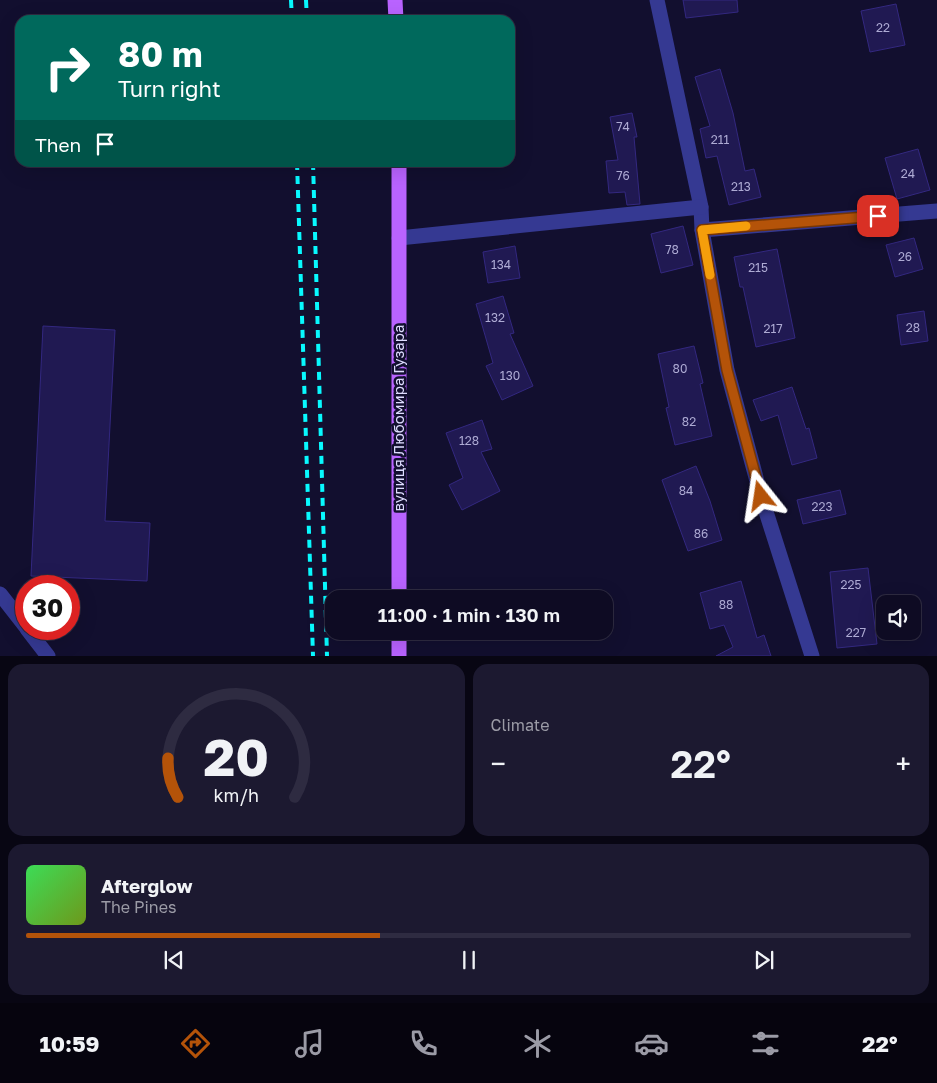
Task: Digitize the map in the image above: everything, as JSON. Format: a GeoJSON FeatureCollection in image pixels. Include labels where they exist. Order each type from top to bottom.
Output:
{"type":"FeatureCollection","features":[{"type":"Feature","properties":{"kind":"main road"},"geometry":{"type":"LineString","coordinates":[[395,0],[396,15]]}},
{"type":"Feature","properties":{"kind":"main road","name":"вулиця Любомира Гузара"},"geometry":{"type":"LineString","coordinates":[[399,167],[399,590]]}},
{"type":"Feature","properties":{"kind":"main road"},"geometry":{"type":"LineString","coordinates":[[399,640],[399,656]]}},
{"type":"Feature","properties":{"kind":"street"},"geometry":{"type":"LineString","coordinates":[[657,0],[700,206],[702,230],[727,370],[761,496],[812,656]]}},
{"type":"Feature","properties":{"kind":"street"},"geometry":{"type":"LineString","coordinates":[[399,238],[700,206]]}},
{"type":"Feature","properties":{"kind":"street"},"geometry":{"type":"LineString","coordinates":[[702,230],[937,212]]}},
{"type":"Feature","properties":{"kind":"street"},"geometry":{"type":"LineString","coordinates":[[0,594],[15,613]]}},
{"type":"Feature","properties":{"kind":"street"},"geometry":{"type":"LineString","coordinates":[[36,640],[48,656]]}},
{"type":"Feature","properties":{"kind":"building"},"geometry":{"type":"Polygon","coordinates":[[[683,0],[737,0],[738,12],[686,18],[683,0]]]}},
{"type":"Feature","properties":{"kind":"building"},"geometry":{"type":"Polygon","coordinates":[[[896,4],[905,45],[870,52],[861,11],[896,4]]]}},
{"type":"Feature","properties":{"kind":"building"},"geometry":{"type":"Polygon","coordinates":[[[720,69],[733,113],[745,171],[754,169],[761,197],[729,205],[717,156],[706,158],[700,129],[710,126],[695,77],[720,69]]]}},
{"type":"Feature","properties":{"kind":"building"},"geometry":{"type":"Polygon","coordinates":[[[632,113],[637,137],[634,137],[640,204],[627,205],[625,192],[609,193],[606,161],[618,160],[610,117],[632,113]]]}},
{"type":"Feature","properties":{"kind":"building"},"geometry":{"type":"Polygon","coordinates":[[[918,149],[930,190],[897,199],[885,158],[918,149]]]}},
{"type":"Feature","properties":{"kind":"building"},"geometry":{"type":"Polygon","coordinates":[[[683,226],[693,265],[661,273],[651,234],[683,226]]]}},
{"type":"Feature","properties":{"kind":"building"},"geometry":{"type":"Polygon","coordinates":[[[914,238],[923,269],[895,277],[886,245],[914,238]]]}},
{"type":"Feature","properties":{"kind":"building"},"geometry":{"type":"Polygon","coordinates":[[[515,246],[520,278],[488,283],[483,252],[515,246]]]}},
{"type":"Feature","properties":{"kind":"building"},"geometry":{"type":"Polygon","coordinates":[[[777,249],[795,338],[756,347],[743,287],[740,287],[734,257],[777,249]]]}},
{"type":"Feature","properties":{"kind":"building"},"geometry":{"type":"Polygon","coordinates":[[[503,296],[514,333],[510,334],[533,386],[502,400],[486,366],[493,363],[476,304],[503,296]]]}},
{"type":"Feature","properties":{"kind":"building"},"geometry":{"type":"Polygon","coordinates":[[[924,311],[928,341],[901,345],[897,315],[924,311]]]}},
{"type":"Feature","properties":{"kind":"building"},"geometry":{"type":"Polygon","coordinates":[[[43,326],[115,330],[105,521],[150,523],[147,581],[80,578],[80,575],[31,575],[43,326]]]}},
{"type":"Feature","properties":{"kind":"building"},"geometry":{"type":"Polygon","coordinates":[[[694,346],[703,383],[700,384],[712,436],[675,445],[666,408],[669,407],[658,354],[694,346]]]}},
{"type":"Feature","properties":{"kind":"building"},"geometry":{"type":"Polygon","coordinates":[[[792,387],[806,429],[809,428],[817,458],[792,465],[778,415],[761,421],[753,400],[792,387]]]}},
{"type":"Feature","properties":{"kind":"building"},"geometry":{"type":"Polygon","coordinates":[[[482,420],[492,449],[481,452],[500,491],[462,510],[449,485],[463,478],[446,433],[482,420]]]}},
{"type":"Feature","properties":{"kind":"building"},"geometry":{"type":"Polygon","coordinates":[[[696,466],[710,501],[722,540],[688,551],[662,480],[696,466]]]}},
{"type":"Feature","properties":{"kind":"building"},"geometry":{"type":"Polygon","coordinates":[[[840,490],[846,514],[803,524],[797,500],[840,490]]]}},
{"type":"Feature","properties":{"kind":"building"},"geometry":{"type":"Polygon","coordinates":[[[868,568],[877,644],[837,648],[830,572],[868,568]]]}},
{"type":"Feature","properties":{"kind":"building"},"geometry":{"type":"Polygon","coordinates":[[[741,581],[757,638],[764,635],[771,656],[716,656],[733,647],[724,625],[710,629],[700,593],[741,581]]]}},
{"type":"Feature","properties":{"kind":"railway"},"geometry":{"type":"LineString","coordinates":[[291,0],[292,15]]}},
{"type":"Feature","properties":{"kind":"railway"},"geometry":{"type":"LineString","coordinates":[[306,0],[307,15]]}},
{"type":"Feature","properties":{"kind":"railway"},"geometry":{"type":"LineString","coordinates":[[297,167],[313,656]]}},
{"type":"Feature","properties":{"kind":"railway"},"geometry":{"type":"LineString","coordinates":[[313,167],[327,656]]}},
{"type":"Feature","properties":{"kind":"slow traffic"},"geometry":{"type":"LineString","coordinates":[[710,275],[702,230],[746,226]]}},
{"type":"Feature","properties":{"kind":"route"},"geometry":{"type":"LineString","coordinates":[[761,496],[727,370],[702,230],[878,216]]}}]}
